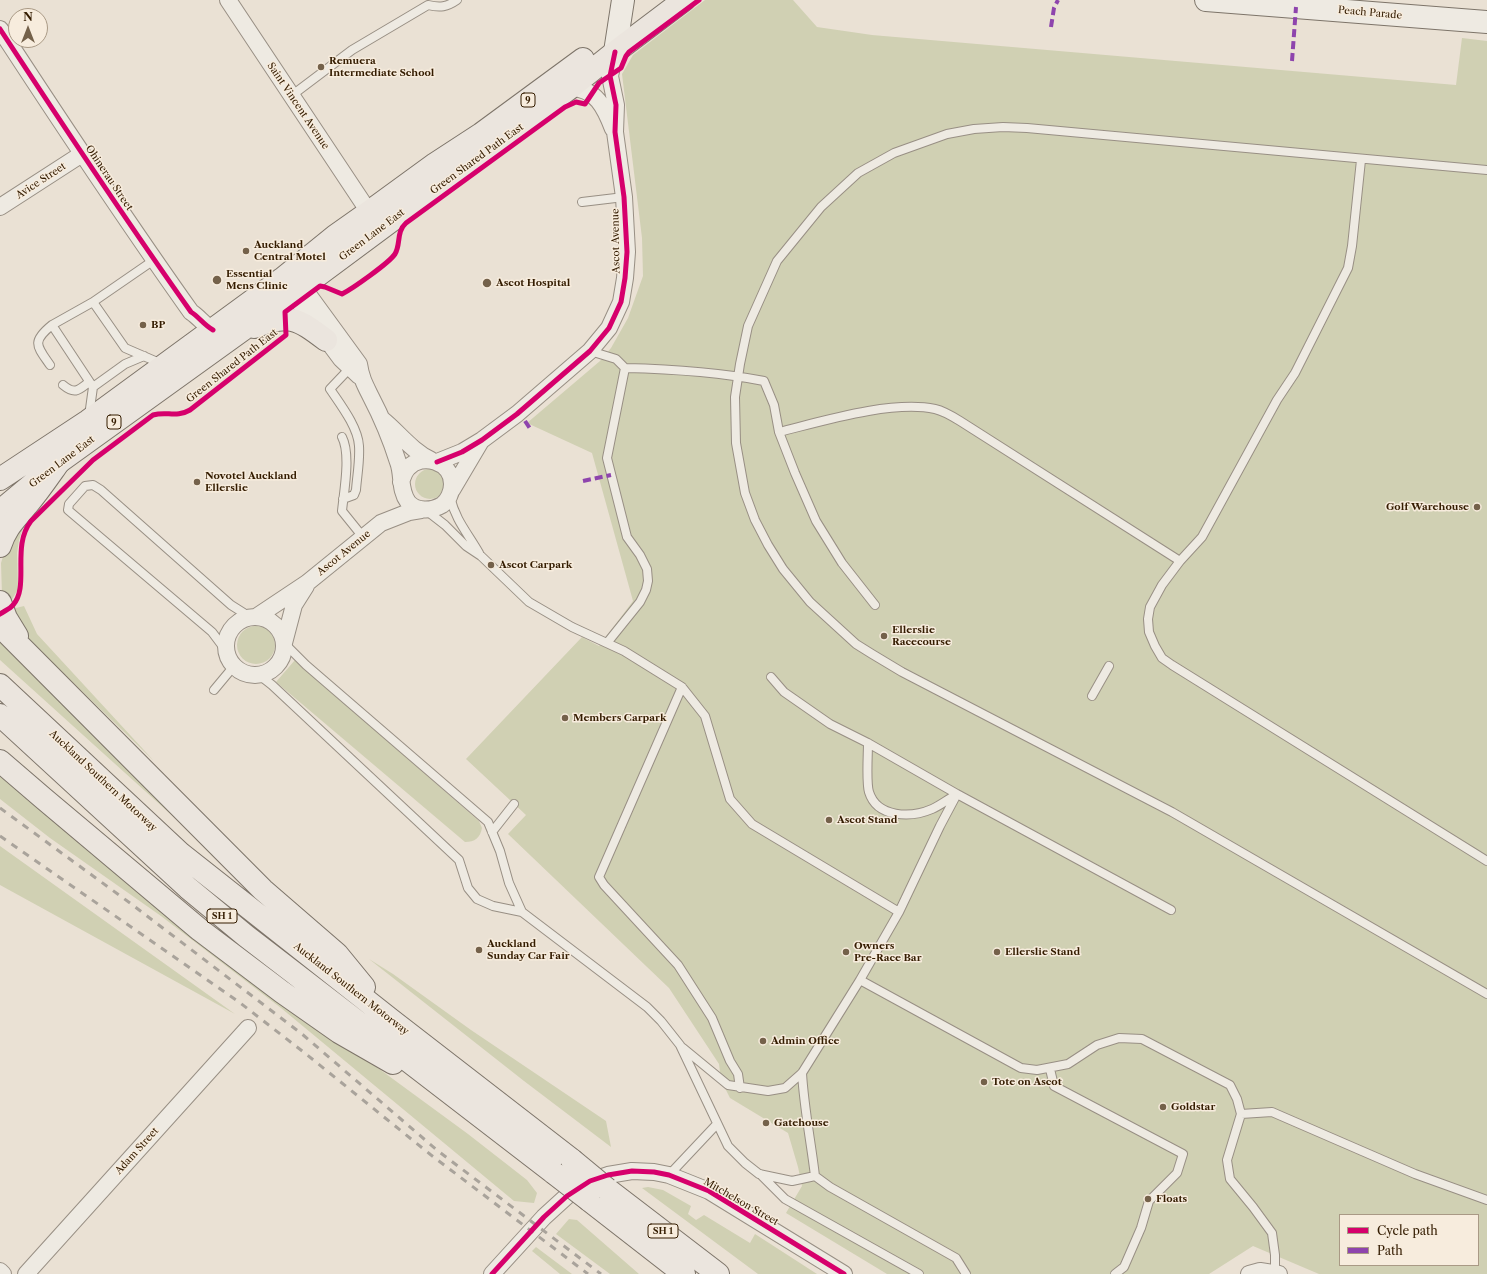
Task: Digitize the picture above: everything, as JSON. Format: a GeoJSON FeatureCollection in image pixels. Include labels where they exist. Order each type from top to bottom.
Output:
{"type":"FeatureCollection","features":[{"type":"Feature","properties":{"kind":"main road","name":"Ascot Avenue"},"geometry":{"type":"LineString","coordinates":[[616,42],[624,0]]}},
{"type":"Feature","properties":{"kind":"main road","name":"Green Lane East"},"geometry":{"type":"LineString","coordinates":[[0,479],[88,421],[207,334],[292,283],[570,88],[660,0]]}},
{"type":"Feature","properties":{"kind":"main road","name":"Green Lane East"},"geometry":{"type":"LineString","coordinates":[[0,511],[59,462],[234,335],[292,283],[335,236],[435,164],[481,134],[570,69],[684,0]]}},
{"type":"Feature","properties":{"kind":"main road","name":"Peach Parade"},"geometry":{"type":"LineString","coordinates":[[1206,0],[1487,22]]}},
{"type":"Feature","properties":{"kind":"main road"},"geometry":{"type":"LineString","coordinates":[[234,335],[271,320],[286,319],[297,320],[326,340]]}},
{"type":"Feature","properties":{"kind":"main road"},"geometry":{"type":"LineString","coordinates":[[0,546],[12,521],[27,506],[59,462]]}},
{"type":"Feature","properties":{"kind":"main road"},"geometry":{"type":"LineString","coordinates":[[0,602],[6,618],[29,654]]}},
{"type":"Feature","properties":{"kind":"main road"},"geometry":{"type":"LineString","coordinates":[[0,626],[263,890],[337,954],[391,1020]]}},
{"type":"Feature","properties":{"kind":"main road","name":"Auckland Southern Motorway"},"geometry":{"type":"LineString","coordinates":[[0,685],[181,854],[607,1189],[718,1274]]}},
{"type":"Feature","properties":{"kind":"main road","name":"SH 1"},"geometry":{"type":"LineString","coordinates":[[0,715],[188,888],[246,936],[684,1274]]}},
{"type":"Feature","properties":{"kind":"main road"},"geometry":{"type":"LineString","coordinates":[[0,760],[200,930],[276,987],[339,1032],[459,1100]]}},
{"type":"Feature","properties":{"kind":"street","name":"Saint Vincent Avenue"},"geometry":{"type":"LineString","coordinates":[[228,0],[368,212]]}},
{"type":"Feature","properties":{"kind":"street","name":"Ohinerau Street"},"geometry":{"type":"LineString","coordinates":[[0,29],[154,260],[191,312],[199,317],[204,324],[207,334]]}},
{"type":"Feature","properties":{"kind":"street","name":"Ascot Avenue"},"geometry":{"type":"LineString","coordinates":[[614,132],[616,106],[610,76],[616,42]]}},
{"type":"Feature","properties":{"kind":"street","name":"Ascot Avenue"},"geometry":{"type":"LineString","coordinates":[[434,461],[462,452],[482,440],[517,414],[590,351],[609,328],[621,302],[627,252],[624,197],[614,132],[600,101],[595,96],[577,88],[570,88]]}},
{"type":"Feature","properties":{"kind":"street","name":"Avice Street"},"geometry":{"type":"LineString","coordinates":[[0,207],[82,154]]}},
{"type":"Feature","properties":{"kind":"street"},"geometry":{"type":"LineString","coordinates":[[292,283],[326,340],[341,359],[356,374],[383,420],[399,463],[402,492],[409,503],[424,510],[430,510],[443,505],[451,492],[452,481],[447,469],[422,456],[383,420]]}},
{"type":"Feature","properties":{"kind":"street"},"geometry":{"type":"LineString","coordinates":[[292,283],[359,364],[356,374]]}},
{"type":"Feature","properties":{"kind":"street","name":"Ascot Avenue"},"geometry":{"type":"LineString","coordinates":[[451,492],[482,440]]}},
{"type":"Feature","properties":{"kind":"street"},"geometry":{"type":"LineString","coordinates":[[402,484],[404,473],[415,462],[422,460],[434,461]]}},
{"type":"Feature","properties":{"kind":"street","name":"Ascot Avenue"},"geometry":{"type":"LineString","coordinates":[[381,523],[395,502],[402,484]]}},
{"type":"Feature","properties":{"kind":"street","name":"Ascot Avenue"},"geometry":{"type":"LineString","coordinates":[[253,617],[308,582],[381,523],[409,512],[424,510]]}},
{"type":"Feature","properties":{"kind":"street","name":"Ascot Avenue"},"geometry":{"type":"LineString","coordinates":[[284,643],[294,605],[308,582]]}},
{"type":"Feature","properties":{"kind":"street"},"geometry":{"type":"LineString","coordinates":[[253,617],[264,618],[272,622],[278,628],[284,643],[284,652],[277,664],[266,672],[258,674],[249,674],[234,666],[227,652],[226,642],[231,630],[241,620],[253,617]]}},
{"type":"Feature","properties":{"kind":"street","name":"Adam Street"},"geometry":{"type":"LineString","coordinates":[[26,1274],[248,1028]]}},
{"type":"Feature","properties":{"kind":"street","name":"Mitchelson Street"},"geometry":{"type":"LineString","coordinates":[[492,1274],[544,1217],[566,1196],[590,1181],[608,1175],[632,1171],[654,1172],[669,1175],[709,1191],[844,1274]]}},
{"type":"Feature","properties":{"kind":"lane"},"geometry":{"type":"LineString","coordinates":[[291,96],[352,50],[428,5],[440,8],[450,5],[457,0]]}},
{"type":"Feature","properties":{"kind":"lane"},"geometry":{"type":"LineString","coordinates":[[1487,170],[1408,162],[1361,160],[1027,128],[974,129],[947,134],[894,153],[858,173],[820,207],[777,261],[748,326],[738,376],[736,397],[736,443],[745,493],[755,520],[768,545],[788,575],[822,614],[856,644],[902,672],[1172,812],[1487,994]]}},
{"type":"Feature","properties":{"kind":"lane"},"geometry":{"type":"LineString","coordinates":[[1361,160],[1352,246],[1348,268],[1295,373],[1277,400],[1202,537],[1180,560],[1162,585],[1150,607],[1148,619],[1149,632],[1162,658],[1236,706],[1487,861]]}},
{"type":"Feature","properties":{"kind":"lane"},"geometry":{"type":"LineString","coordinates":[[582,202],[624,197]]}},
{"type":"Feature","properties":{"kind":"lane"},"geometry":{"type":"LineString","coordinates":[[50,365],[39,348],[38,341],[41,334],[52,325],[93,302],[154,260]]}},
{"type":"Feature","properties":{"kind":"lane"},"geometry":{"type":"LineString","coordinates":[[93,302],[125,348],[164,365]]}},
{"type":"Feature","properties":{"kind":"lane"},"geometry":{"type":"LineString","coordinates":[[52,325],[91,385],[88,421]]}},
{"type":"Feature","properties":{"kind":"lane"},"geometry":{"type":"LineString","coordinates":[[590,351],[616,359],[625,368],[669,369],[738,376],[764,381],[774,405],[779,432],[816,520],[842,563],[875,606]]}},
{"type":"Feature","properties":{"kind":"lane"},"geometry":{"type":"LineString","coordinates":[[63,385],[72,391],[78,390],[91,385],[125,364],[144,356]]}},
{"type":"Feature","properties":{"kind":"lane"},"geometry":{"type":"LineString","coordinates":[[607,642],[640,602],[646,590],[648,581],[647,569],[640,555],[627,537],[607,458],[625,368]]}},
{"type":"Feature","properties":{"kind":"lane"},"geometry":{"type":"LineString","coordinates":[[343,499],[354,495],[356,490],[359,446],[355,431],[330,389],[356,374]]}},
{"type":"Feature","properties":{"kind":"lane"},"geometry":{"type":"LineString","coordinates":[[779,432],[882,409],[908,406],[936,410],[948,414],[960,421],[1180,560]]}},
{"type":"Feature","properties":{"kind":"lane"},"geometry":{"type":"LineString","coordinates":[[342,437],[345,443],[347,455],[342,511],[363,537]]}},
{"type":"Feature","properties":{"kind":"lane"},"geometry":{"type":"LineString","coordinates":[[227,652],[212,632],[68,510],[69,504],[85,486],[93,485],[101,490],[231,606],[253,617]]}},
{"type":"Feature","properties":{"kind":"lane"},"geometry":{"type":"LineString","coordinates":[[451,492],[453,509],[459,522],[481,556]]}},
{"type":"Feature","properties":{"kind":"lane"},"geometry":{"type":"LineString","coordinates":[[424,510],[445,525],[466,546],[481,556],[529,602],[566,624],[607,642],[682,687],[705,716],[730,799],[752,824],[899,912]]}},
{"type":"Feature","properties":{"kind":"lane"},"geometry":{"type":"LineString","coordinates":[[284,643],[306,666],[488,822],[500,851],[509,883],[522,912]]}},
{"type":"Feature","properties":{"kind":"lane"},"geometry":{"type":"LineString","coordinates":[[214,690],[234,666]]}},
{"type":"Feature","properties":{"kind":"lane"},"geometry":{"type":"LineString","coordinates":[[1092,696],[1109,666]]}},
{"type":"Feature","properties":{"kind":"lane"},"geometry":{"type":"LineString","coordinates":[[258,674],[272,685],[459,860],[468,888],[477,899],[493,906],[522,912],[647,1007],[661,1021],[680,1046],[728,1146],[745,1163],[785,1199],[919,1274]]}},
{"type":"Feature","properties":{"kind":"lane"},"geometry":{"type":"LineString","coordinates":[[771,677],[784,692],[830,724],[868,743],[957,794],[1170,910]]}},
{"type":"Feature","properties":{"kind":"lane"},"geometry":{"type":"LineString","coordinates":[[682,687],[599,877],[604,885],[678,966],[712,1018],[730,1061],[738,1074],[740,1088]]}},
{"type":"Feature","properties":{"kind":"lane"},"geometry":{"type":"LineString","coordinates":[[868,743],[868,790],[873,802],[886,812],[906,815],[932,809],[957,794]]}},
{"type":"Feature","properties":{"kind":"lane"},"geometry":{"type":"LineString","coordinates":[[680,1046],[728,1085],[768,1091],[786,1088],[802,1073],[860,980],[899,912],[957,794]]}},
{"type":"Feature","properties":{"kind":"lane"},"geometry":{"type":"LineString","coordinates":[[492,832],[514,804]]}},
{"type":"Feature","properties":{"kind":"lane"},"geometry":{"type":"LineString","coordinates":[[860,980],[1021,1068],[1037,1070],[1050,1069],[1068,1064],[1097,1045],[1119,1038],[1142,1038],[1230,1086],[1237,1099],[1241,1114],[1227,1160],[1230,1179],[1272,1233],[1275,1255],[1266,1273]]}},
{"type":"Feature","properties":{"kind":"lane"},"geometry":{"type":"LineString","coordinates":[[1050,1069],[1054,1086],[1183,1154],[1177,1173],[1149,1201],[1141,1228],[1124,1267],[1115,1274]]}},
{"type":"Feature","properties":{"kind":"lane"},"geometry":{"type":"LineString","coordinates":[[802,1073],[804,1106],[811,1141],[815,1176],[830,1187],[956,1258],[966,1274]]}},
{"type":"Feature","properties":{"kind":"lane"},"geometry":{"type":"LineString","coordinates":[[1241,1114],[1272,1112],[1416,1174],[1487,1200]]}},
{"type":"Feature","properties":{"kind":"lane"},"geometry":{"type":"LineString","coordinates":[[669,1175],[717,1124]]}},
{"type":"Feature","properties":{"kind":"lane"},"geometry":{"type":"LineString","coordinates":[[759,1174],[792,1181],[815,1176]]}},
{"type":"Feature","properties":{"kind":"green space","name":"Ellerslie Racecourse"},"geometry":{"type":"Polygon","coordinates":[[[705,0],[793,0],[817,27],[872,35],[1456,85],[1462,38],[1487,41],[1487,1274],[1319,1274],[1253,1246],[1209,1274],[887,1274],[786,1213],[802,1186],[788,1133],[730,1098],[721,1080],[719,1064],[669,988],[508,834],[526,815],[466,759],[582,637],[599,646],[633,601],[592,453],[527,423],[600,361],[611,348],[628,318],[643,276],[642,238],[622,74],[633,55],[705,0]]]}},
{"type":"Feature","properties":{"kind":"green space"},"geometry":{"type":"Polygon","coordinates":[[[430,469],[441,473],[445,484],[441,495],[430,499],[419,495],[415,484],[419,473],[430,469]]]}},
{"type":"Feature","properties":{"kind":"green space"},"geometry":{"type":"Polygon","coordinates":[[[29,517],[19,540],[17,553],[18,589],[10,603],[16,608],[24,606],[37,634],[154,761],[23,634],[2,595],[1,563],[7,544],[29,517]]]}},
{"type":"Feature","properties":{"kind":"green space"},"geometry":{"type":"Polygon","coordinates":[[[256,626],[269,632],[275,645],[269,658],[256,664],[243,658],[237,645],[243,632],[256,626]]]}},
{"type":"Feature","properties":{"kind":"green space"},"geometry":{"type":"Polygon","coordinates":[[[0,637],[179,816],[176,819],[0,660],[0,637]]]}},
{"type":"Feature","properties":{"kind":"green space"},"geometry":{"type":"Polygon","coordinates":[[[295,660],[479,821],[482,828],[478,837],[472,841],[465,842],[276,682],[295,660]]]}},
{"type":"Feature","properties":{"kind":"green space"},"geometry":{"type":"Polygon","coordinates":[[[0,771],[307,1016],[468,1134],[527,1180],[537,1193],[534,1203],[514,1201],[281,1008],[161,916],[50,838],[0,799],[0,771]]]}},
{"type":"Feature","properties":{"kind":"green space"},"geometry":{"type":"Polygon","coordinates":[[[0,846],[235,1014],[0,885],[0,846]]]}},
{"type":"Feature","properties":{"kind":"green space"},"geometry":{"type":"Polygon","coordinates":[[[369,959],[606,1121],[611,1147],[524,1081],[369,959]]]}},
{"type":"Feature","properties":{"kind":"green space"},"geometry":{"type":"Polygon","coordinates":[[[648,1187],[663,1190],[691,1206],[688,1214],[696,1220],[704,1215],[750,1243],[755,1234],[817,1274],[758,1274],[642,1188],[648,1187]]]}},
{"type":"Feature","properties":{"kind":"green space"},"geometry":{"type":"Polygon","coordinates":[[[569,1219],[577,1220],[639,1274],[610,1274],[556,1234],[569,1219]]]}},
{"type":"Feature","properties":{"kind":"green space"},"geometry":{"type":"Polygon","coordinates":[[[536,1247],[572,1274],[560,1274],[532,1251],[536,1247]]]}},
{"type":"Feature","properties":{"kind":"railway"},"geometry":{"type":"LineString","coordinates":[[0,808],[130,903],[302,1034],[438,1151],[601,1274]]}},
{"type":"Feature","properties":{"kind":"railway"},"geometry":{"type":"LineString","coordinates":[[0,836],[239,1002],[431,1155],[588,1274]]}},
{"type":"Feature","properties":{"kind":"marked path"},"geometry":{"type":"LineString","coordinates":[[1051,27],[1054,8],[1058,0]]}},
{"type":"Feature","properties":{"kind":"marked path"},"geometry":{"type":"LineString","coordinates":[[1292,61],[1296,7]]}},
{"type":"Feature","properties":{"kind":"marked path"},"geometry":{"type":"LineString","coordinates":[[525,421],[531,430]]}},
{"type":"Feature","properties":{"kind":"marked path"},"geometry":{"type":"LineString","coordinates":[[583,481],[611,475]]}},
{"type":"Feature","properties":{"kind":"cycle path","name":"Green Shared Path East"},"geometry":{"type":"LineString","coordinates":[[0,614],[9,609],[18,597],[21,577],[22,542],[25,531],[31,521],[93,460],[153,415],[180,414],[190,410],[286,335],[285,312],[320,286],[342,294],[362,282],[395,254],[401,230],[406,223],[565,107],[576,102],[585,104],[599,83],[621,68],[629,52],[699,0]]}},
{"type":"Feature","properties":{"kind":"cycle path"},"geometry":{"type":"LineString","coordinates":[[0,29],[94,171],[191,312],[213,330]]}},
{"type":"Feature","properties":{"kind":"cycle path"},"geometry":{"type":"LineString","coordinates":[[437,462],[462,452],[482,440],[517,414],[590,351],[609,328],[621,302],[627,252],[624,197],[615,132],[616,105],[610,76],[615,52]]}},
{"type":"Feature","properties":{"kind":"cycle path"},"geometry":{"type":"LineString","coordinates":[[492,1274],[544,1217],[567,1196],[590,1181],[608,1175],[632,1171],[654,1172],[669,1175],[709,1191],[844,1274]]}},
{"type":"Feature","properties":{"kind":"place","name":"Remuera Intermediate School"},"geometry":{"type":"Point","coordinates":[321,67]}},
{"type":"Feature","properties":{"kind":"place","name":"Auckland Central Motel"},"geometry":{"type":"Point","coordinates":[246,251]}},
{"type":"Feature","properties":{"kind":"place","name":"Essential Mens Clinic"},"geometry":{"type":"Point","coordinates":[217,280]}},
{"type":"Feature","properties":{"kind":"place","name":"Ascot Hospital"},"geometry":{"type":"Point","coordinates":[487,283]}},
{"type":"Feature","properties":{"kind":"place","name":"BP"},"geometry":{"type":"Point","coordinates":[143,325]}},
{"type":"Feature","properties":{"kind":"place","name":"Novotel Auckland Ellerslie"},"geometry":{"type":"Point","coordinates":[197,482]}},
{"type":"Feature","properties":{"kind":"place","name":"Golf Warehouse"},"geometry":{"type":"Point","coordinates":[1477,507]}},
{"type":"Feature","properties":{"kind":"place","name":"Ascot Carpark"},"geometry":{"type":"Point","coordinates":[491,565]}},
{"type":"Feature","properties":{"kind":"place","name":"Ellerslie Racecourse"},"geometry":{"type":"Point","coordinates":[884,636]}},
{"type":"Feature","properties":{"kind":"place","name":"Members Carpark"},"geometry":{"type":"Point","coordinates":[565,718]}},
{"type":"Feature","properties":{"kind":"place","name":"Ascot Stand"},"geometry":{"type":"Point","coordinates":[829,820]}},
{"type":"Feature","properties":{"kind":"place","name":"Auckland Sunday Car Fair"},"geometry":{"type":"Point","coordinates":[479,950]}},
{"type":"Feature","properties":{"kind":"place","name":"Owners Pre-Race Bar"},"geometry":{"type":"Point","coordinates":[846,952]}},
{"type":"Feature","properties":{"kind":"place","name":"Ellerslie Stand"},"geometry":{"type":"Point","coordinates":[997,952]}},
{"type":"Feature","properties":{"kind":"place","name":"Admin Office"},"geometry":{"type":"Point","coordinates":[763,1041]}},
{"type":"Feature","properties":{"kind":"place","name":"Tote on Ascot"},"geometry":{"type":"Point","coordinates":[984,1082]}},
{"type":"Feature","properties":{"kind":"place","name":"Goldstar"},"geometry":{"type":"Point","coordinates":[1163,1107]}},
{"type":"Feature","properties":{"kind":"place","name":"Gatehouse"},"geometry":{"type":"Point","coordinates":[766,1123]}},
{"type":"Feature","properties":{"kind":"place","name":"Floats"},"geometry":{"type":"Point","coordinates":[1148,1199]}}]}
